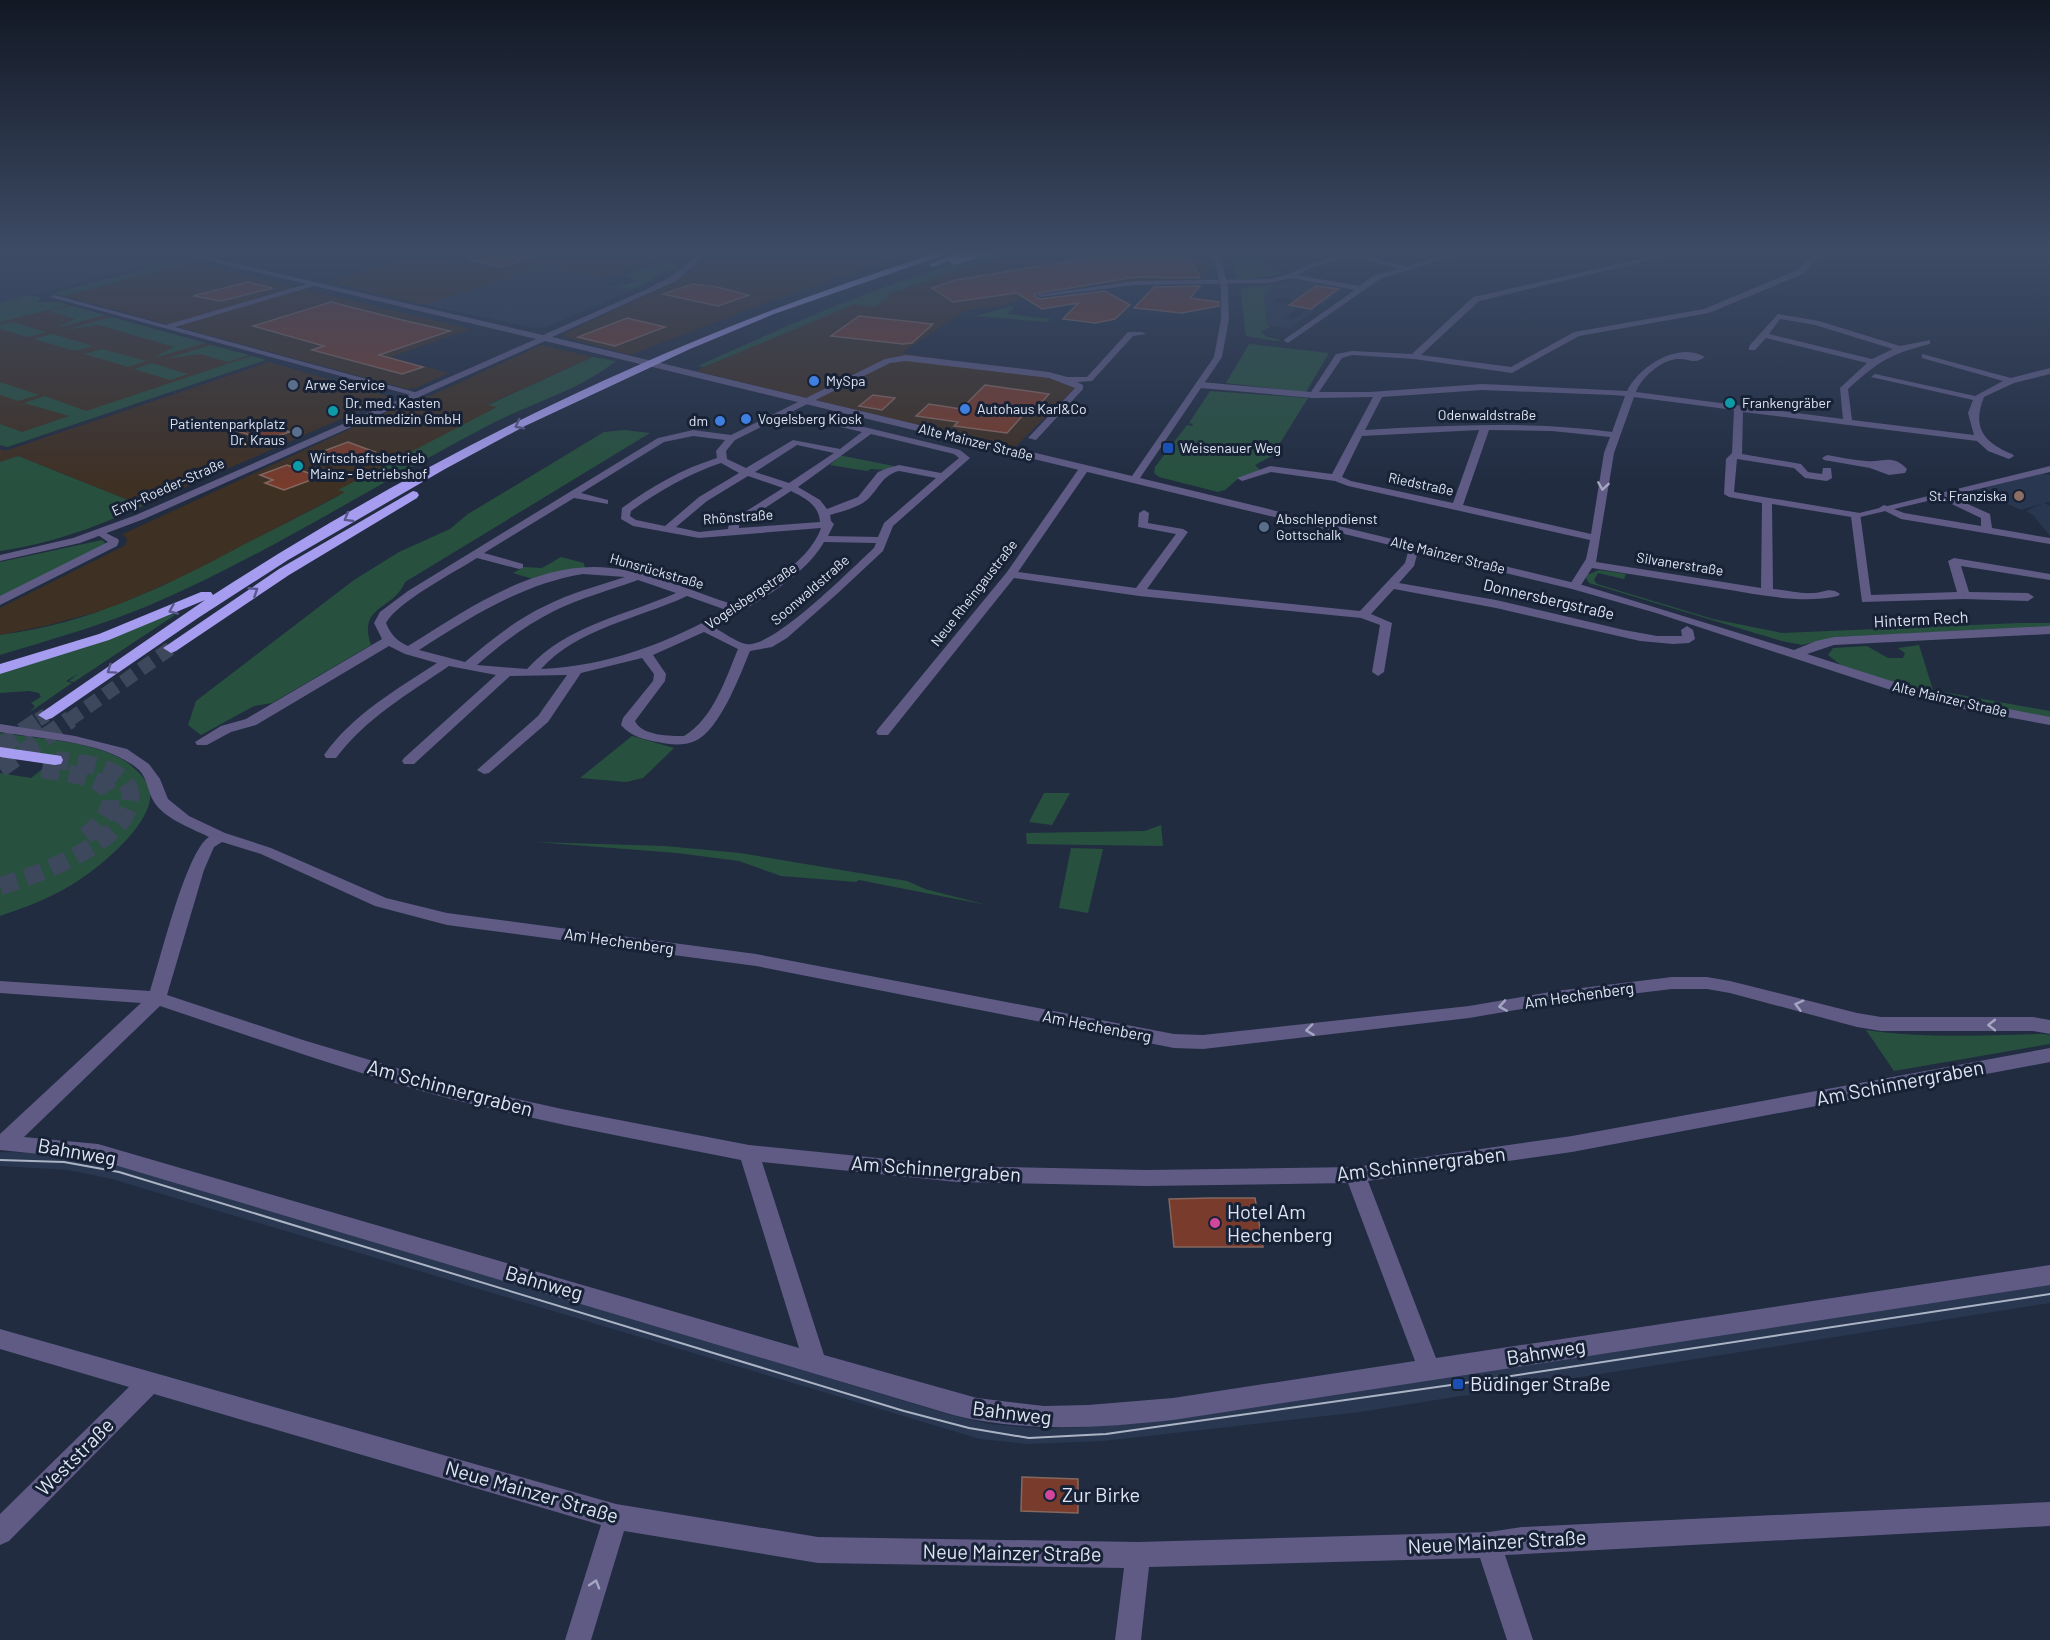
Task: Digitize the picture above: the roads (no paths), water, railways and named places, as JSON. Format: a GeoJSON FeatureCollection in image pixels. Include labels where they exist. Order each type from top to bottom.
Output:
{"type":"FeatureCollection","features":[{"type":"Feature","properties":{"kind":"highway"},"geometry":{"type":"LineString","coordinates":[[45,715],[167,631],[283,557],[464,454],[617,378],[732,331]]}},
{"type":"Feature","properties":{"kind":"highway"},"geometry":{"type":"LineString","coordinates":[[440,480],[584,404],[698,351],[749,331]]}},
{"type":"Feature","properties":{"kind":"highway"},"geometry":{"type":"LineString","coordinates":[[171,648],[284,572],[420,492]]}},
{"type":"Feature","properties":{"kind":"highway"},"geometry":{"type":"LineString","coordinates":[[0,669],[71,648],[139,624],[221,588],[283,557]]}},
{"type":"Feature","properties":{"kind":"highway"},"geometry":{"type":"LineString","coordinates":[[0,752],[48,765],[0,763]]}},
{"type":"Feature","properties":{"kind":"street"},"geometry":{"type":"LineString","coordinates":[[180,331],[415,395]]}},
{"type":"Feature","properties":{"kind":"street","name":"Alte Mainzer Straße"},"geometry":{"type":"LineString","coordinates":[[512,331],[1575,586],[1673,614],[1912,693],[1961,705],[2050,721]]}},
{"type":"Feature","properties":{"kind":"street"},"geometry":{"type":"LineString","coordinates":[[518,332],[535,331]]}},
{"type":"Feature","properties":{"kind":"street","name":"Emy-Roeder-Straße"},"geometry":{"type":"LineString","coordinates":[[0,558],[60,546],[100,533],[561,331]]}},
{"type":"Feature","properties":{"kind":"street"},"geometry":{"type":"LineString","coordinates":[[1134,480],[1218,357],[1223,340],[1223,331]]}},
{"type":"Feature","properties":{"kind":"street"},"geometry":{"type":"LineString","coordinates":[[1280,334],[1291,338],[1301,331]]}},
{"type":"Feature","properties":{"kind":"street"},"geometry":{"type":"LineString","coordinates":[[1414,357],[1442,331]]}},
{"type":"Feature","properties":{"kind":"street"},"geometry":{"type":"LineString","coordinates":[[1313,395],[1339,356],[1352,353],[1414,357],[1512,370],[1577,334],[1596,331]]}},
{"type":"Feature","properties":{"kind":"street"},"geometry":{"type":"LineString","coordinates":[[1752,348],[1767,331]]}},
{"type":"Feature","properties":{"kind":"street"},"geometry":{"type":"LineString","coordinates":[[1840,331],[1900,349]]}},
{"type":"Feature","properties":{"kind":"street"},"geometry":{"type":"LineString","coordinates":[[945,477],[899,468],[891,469],[879,476],[868,494],[827,519],[816,502],[790,486],[722,460],[721,451],[732,438],[888,361],[899,358],[1049,375],[1065,380],[1089,379],[1131,334],[1142,334]]}},
{"type":"Feature","properties":{"kind":"street"},"geometry":{"type":"LineString","coordinates":[[1764,335],[1873,362]]}},
{"type":"Feature","properties":{"kind":"street"},"geometry":{"type":"LineString","coordinates":[[1848,421],[1844,388],[1873,362],[1900,349],[1927,342]]}},
{"type":"Feature","properties":{"kind":"street"},"geometry":{"type":"LineString","coordinates":[[1575,586],[1589,564],[1608,453],[1630,393],[1640,378],[1650,369],[1675,356]]}},
{"type":"Feature","properties":{"kind":"street"},"geometry":{"type":"LineString","coordinates":[[1925,356],[2011,381]]}},
{"type":"Feature","properties":{"kind":"street"},"geometry":{"type":"LineString","coordinates":[[2008,456],[1991,449],[1980,439],[1973,413],[1980,395],[2011,381],[2050,371]]}},
{"type":"Feature","properties":{"kind":"street"},"geometry":{"type":"LineString","coordinates":[[1875,377],[1979,399]]}},
{"type":"Feature","properties":{"kind":"street","name":"Alte Mainzer Straße"},"geometry":{"type":"LineString","coordinates":[[1033,438],[1080,387],[1065,380]]}},
{"type":"Feature","properties":{"kind":"street"},"geometry":{"type":"LineString","coordinates":[[1200,385],[1313,395],[1379,394],[1482,387],[1630,393],[1980,439]]}},
{"type":"Feature","properties":{"kind":"street"},"geometry":{"type":"LineString","coordinates":[[1337,478],[1336,474],[1379,394]]}},
{"type":"Feature","properties":{"kind":"street"},"geometry":{"type":"LineString","coordinates":[[1736,456],[1739,407]]}},
{"type":"Feature","properties":{"kind":"street"},"geometry":{"type":"LineString","coordinates":[[810,417],[869,431]]}},
{"type":"Feature","properties":{"kind":"street"},"geometry":{"type":"LineString","coordinates":[[1457,507],[1485,427]]}},
{"type":"Feature","properties":{"kind":"street","name":"Odenwaldstraße"},"geometry":{"type":"LineString","coordinates":[[1359,433],[1485,427],[1572,430],[1615,435]]}},
{"type":"Feature","properties":{"kind":"street"},"geometry":{"type":"LineString","coordinates":[[734,533],[734,524],[869,431]]}},
{"type":"Feature","properties":{"kind":"street","name":"Soonwaldstraße"},"geometry":{"type":"LineString","coordinates":[[746,648],[768,644],[783,635],[879,549],[888,525],[964,460],[965,456],[957,452],[869,431]]}},
{"type":"Feature","properties":{"kind":"street"},"geometry":{"type":"LineString","coordinates":[[202,742],[226,729],[251,722],[388,641],[382,633],[380,623],[384,615],[412,593],[661,440],[693,433],[732,438]]}},
{"type":"Feature","properties":{"kind":"street"},"geometry":{"type":"LineString","coordinates":[[666,530],[703,500],[796,442],[841,452]]}},
{"type":"Feature","properties":{"kind":"street"},"geometry":{"type":"LineString","coordinates":[[1826,444],[1827,478],[1805,475],[1797,466],[1736,456],[1731,459],[1729,494],[1856,515],[2048,470]]}},
{"type":"Feature","properties":{"kind":"street"},"geometry":{"type":"LineString","coordinates":[[1084,469],[1129,466],[1152,453]]}},
{"type":"Feature","properties":{"kind":"street"},"geometry":{"type":"LineString","coordinates":[[1827,458],[1872,465]]}},
{"type":"Feature","properties":{"kind":"street","name":"Rhönstraße"},"geometry":{"type":"LineString","coordinates":[[722,460],[684,472],[626,510],[625,517],[627,520],[666,530],[699,535],[734,533],[827,519]]}},
{"type":"Feature","properties":{"kind":"street","name":"Neue Rheingaustraße"},"geometry":{"type":"LineString","coordinates":[[883,732],[1011,574],[1084,469]]}},
{"type":"Feature","properties":{"kind":"street","name":"Riedstraße"},"geometry":{"type":"LineString","coordinates":[[1242,478],[1270,469],[1337,478],[1348,483],[1595,538]]}},
{"type":"Feature","properties":{"kind":"street"},"geometry":{"type":"LineString","coordinates":[[571,494],[604,502]]}},
{"type":"Feature","properties":{"kind":"street"},"geometry":{"type":"LineString","coordinates":[[1941,495],[1986,516],[1987,531]]}},
{"type":"Feature","properties":{"kind":"street"},"geometry":{"type":"LineString","coordinates":[[1767,501],[1767,592]]}},
{"type":"Feature","properties":{"kind":"street"},"geometry":{"type":"LineString","coordinates":[[1884,508],[1901,516],[2050,541]]}},
{"type":"Feature","properties":{"kind":"street"},"geometry":{"type":"LineString","coordinates":[[1139,592],[1183,532],[1142,525],[1144,513]]}},
{"type":"Feature","properties":{"kind":"street"},"geometry":{"type":"LineString","coordinates":[[1856,515],[1866,599],[1964,595],[2028,597]]}},
{"type":"Feature","properties":{"kind":"street","name":"Vogelsbergstraße"},"geometry":{"type":"LineString","coordinates":[[388,641],[409,651],[447,662],[506,673],[577,670],[645,653],[705,628],[804,560],[824,538],[827,519]]}},
{"type":"Feature","properties":{"kind":"street","name":"Emy-Roeder-Straße"},"geometry":{"type":"LineString","coordinates":[[0,601],[78,564],[113,544],[114,541],[100,533]]}},
{"type":"Feature","properties":{"kind":"street","name":"Soonwaldstraße"},"geometry":{"type":"LineString","coordinates":[[824,538],[883,540]]}},
{"type":"Feature","properties":{"kind":"street"},"geometry":{"type":"LineString","coordinates":[[1363,615],[1410,564],[1412,554],[1418,548]]}},
{"type":"Feature","properties":{"kind":"street"},"geometry":{"type":"LineString","coordinates":[[474,554],[519,566]]}},
{"type":"Feature","properties":{"kind":"street"},"geometry":{"type":"LineString","coordinates":[[1964,595],[1954,561],[2050,577]]}},
{"type":"Feature","properties":{"kind":"street","name":"Silvanerstraße"},"geometry":{"type":"LineString","coordinates":[[1589,564],[1767,592],[1816,597],[1825,593],[1834,594]]}},
{"type":"Feature","properties":{"kind":"street","name":"Hunsrückstraße"},"geometry":{"type":"LineString","coordinates":[[409,651],[490,601],[539,582],[591,570],[619,572],[735,609]]}},
{"type":"Feature","properties":{"kind":"street"},"geometry":{"type":"LineString","coordinates":[[1011,574],[1139,592],[1363,615],[1386,622],[1378,672]]}},
{"type":"Feature","properties":{"kind":"street"},"geometry":{"type":"LineString","coordinates":[[467,667],[498,640],[533,617],[553,607],[636,577]]}},
{"type":"Feature","properties":{"kind":"street","name":"Donnersbergstraße"},"geometry":{"type":"LineString","coordinates":[[1392,585],[1460,595],[1610,630],[1671,641],[1689,639],[1687,630]]}},
{"type":"Feature","properties":{"kind":"street"},"geometry":{"type":"LineString","coordinates":[[530,673],[540,661],[577,636],[685,593]]}},
{"type":"Feature","properties":{"kind":"street"},"geometry":{"type":"LineString","coordinates":[[645,653],[660,674],[659,681],[628,721],[628,725],[634,731],[643,734],[671,741],[684,741],[695,735],[712,714],[726,692],[746,648],[705,628]]}},
{"type":"Feature","properties":{"kind":"street","name":"Hinterm Rech"},"geometry":{"type":"LineString","coordinates":[[1797,654],[1834,641],[2050,630]]}},
{"type":"Feature","properties":{"kind":"street"},"geometry":{"type":"LineString","coordinates":[[331,755],[341,741],[381,707],[447,662]]}},
{"type":"Feature","properties":{"kind":"street"},"geometry":{"type":"LineString","coordinates":[[484,770],[543,719],[577,670]]}},
{"type":"Feature","properties":{"kind":"street"},"geometry":{"type":"LineString","coordinates":[[409,761],[506,673]]}},
{"type":"Feature","properties":{"kind":"street","name":"Am Hechenberg"},"geometry":{"type":"LineString","coordinates":[[0,728],[75,740],[122,752],[144,767],[153,779],[158,797],[184,819],[220,836],[266,850],[381,902],[447,919],[756,960],[1174,1041],[1203,1042],[1457,1013],[1672,983],[1707,983],[1730,987],[1857,1020],[1881,1024],[2033,1024],[2050,1027]]}},
{"type":"Feature","properties":{"kind":"street"},"geometry":{"type":"LineString","coordinates":[[4,1141],[157,998],[196,870],[208,844],[220,836]]}},
{"type":"Feature","properties":{"kind":"street","name":"Am Schinnergraben"},"geometry":{"type":"LineString","coordinates":[[0,987],[157,998],[299,1046],[450,1091],[562,1117],[749,1153],[957,1174],[1147,1178],[1355,1175],[1572,1144],[2050,1055]]}},
{"type":"Feature","properties":{"kind":"street","name":"Bahnweg"},"geometry":{"type":"LineString","coordinates":[[4,1141],[98,1152],[986,1413],[1057,1419],[1202,1407],[2050,1275]]}},
{"type":"Feature","properties":{"kind":"street"},"geometry":{"type":"LineString","coordinates":[[749,1153],[815,1362]]}},
{"type":"Feature","properties":{"kind":"street"},"geometry":{"type":"LineString","coordinates":[[1355,1175],[1429,1370]]}},
{"type":"Feature","properties":{"kind":"street","name":"Neue Mainzer Straße"},"geometry":{"type":"LineString","coordinates":[[0,1339],[616,1517],[818,1550],[1138,1555],[1489,1545],[1522,1540],[2050,1514]]}},
{"type":"Feature","properties":{"kind":"street","name":"Weststraße"},"geometry":{"type":"LineString","coordinates":[[0,1532],[150,1382]]}},
{"type":"Feature","properties":{"kind":"street"},"geometry":{"type":"LineString","coordinates":[[578,1640],[616,1517]]}},
{"type":"Feature","properties":{"kind":"street"},"geometry":{"type":"LineString","coordinates":[[1489,1545],[1520,1640]]}},
{"type":"Feature","properties":{"kind":"street"},"geometry":{"type":"LineString","coordinates":[[1128,1640],[1138,1555]]}},
{"type":"Feature","properties":{"kind":"tunnel"},"geometry":{"type":"LineString","coordinates":[[69,720],[171,648]]}},
{"type":"Feature","properties":{"kind":"tunnel"},"geometry":{"type":"LineString","coordinates":[[38,720],[46,715]]}},
{"type":"Feature","properties":{"kind":"tunnel"},"geometry":{"type":"LineString","coordinates":[[0,747],[41,719]]}},
{"type":"Feature","properties":{"kind":"tunnel"},"geometry":{"type":"LineString","coordinates":[[0,769],[71,719]]}},
{"type":"Feature","properties":{"kind":"tunnel"},"geometry":{"type":"LineString","coordinates":[[0,886],[60,864],[83,852],[104,838],[120,823],[129,806],[129,788],[115,774],[96,766],[55,760]]}},
{"type":"Feature","properties":{"kind":"tunnel"},"geometry":{"type":"LineString","coordinates":[[42,769],[88,778],[109,791],[111,800],[104,817],[79,841]]}},
{"type":"Feature","properties":{"kind":"tram line"},"geometry":{"type":"LineString","coordinates":[[0,1160],[64,1162],[119,1172],[904,1411],[969,1428],[1029,1438],[1106,1434],[1458,1384],[2050,1294]]}},
{"type":"Feature","properties":{"kind":"place","name":"MySpa"},"geometry":{"type":"Point","coordinates":[814,381]}},
{"type":"Feature","properties":{"kind":"place","name":"Arwe Service"},"geometry":{"type":"Point","coordinates":[293,385]}},
{"type":"Feature","properties":{"kind":"place","name":"Frankengräber"},"geometry":{"type":"Point","coordinates":[1730,403]}},
{"type":"Feature","properties":{"kind":"place","name":"Autohaus Karl&Co"},"geometry":{"type":"Point","coordinates":[965,409]}},
{"type":"Feature","properties":{"kind":"place","name":"Dr. med. Kasten Hautmedizin GmbH"},"geometry":{"type":"Point","coordinates":[333,411]}},
{"type":"Feature","properties":{"kind":"place","name":"Vogelsberg Kiosk"},"geometry":{"type":"Point","coordinates":[746,419]}},
{"type":"Feature","properties":{"kind":"place","name":"dm"},"geometry":{"type":"Point","coordinates":[720,421]}},
{"type":"Feature","properties":{"kind":"place","name":"Patientenparkplatz Dr. Kraus"},"geometry":{"type":"Point","coordinates":[297,432]}},
{"type":"Feature","properties":{"kind":"place","name":"Weisenauer Weg"},"geometry":{"type":"Point","coordinates":[1168,448]}},
{"type":"Feature","properties":{"kind":"place","name":"Wirtschaftsbetrieb Mainz - Betriebshof"},"geometry":{"type":"Point","coordinates":[298,466]}},
{"type":"Feature","properties":{"kind":"place","name":"St. Franziska"},"geometry":{"type":"Point","coordinates":[2019,496]}},
{"type":"Feature","properties":{"kind":"place","name":"Abschleppdienst Gottschalk"},"geometry":{"type":"Point","coordinates":[1264,527]}},
{"type":"Feature","properties":{"kind":"place","name":"Hotel Am Hechenberg"},"geometry":{"type":"Point","coordinates":[1215,1223]}},
{"type":"Feature","properties":{"kind":"place","name":"Büdinger Straße"},"geometry":{"type":"Point","coordinates":[1458,1384]}},
{"type":"Feature","properties":{"kind":"place","name":"Zur Birke"},"geometry":{"type":"Point","coordinates":[1050,1495]}}]}
